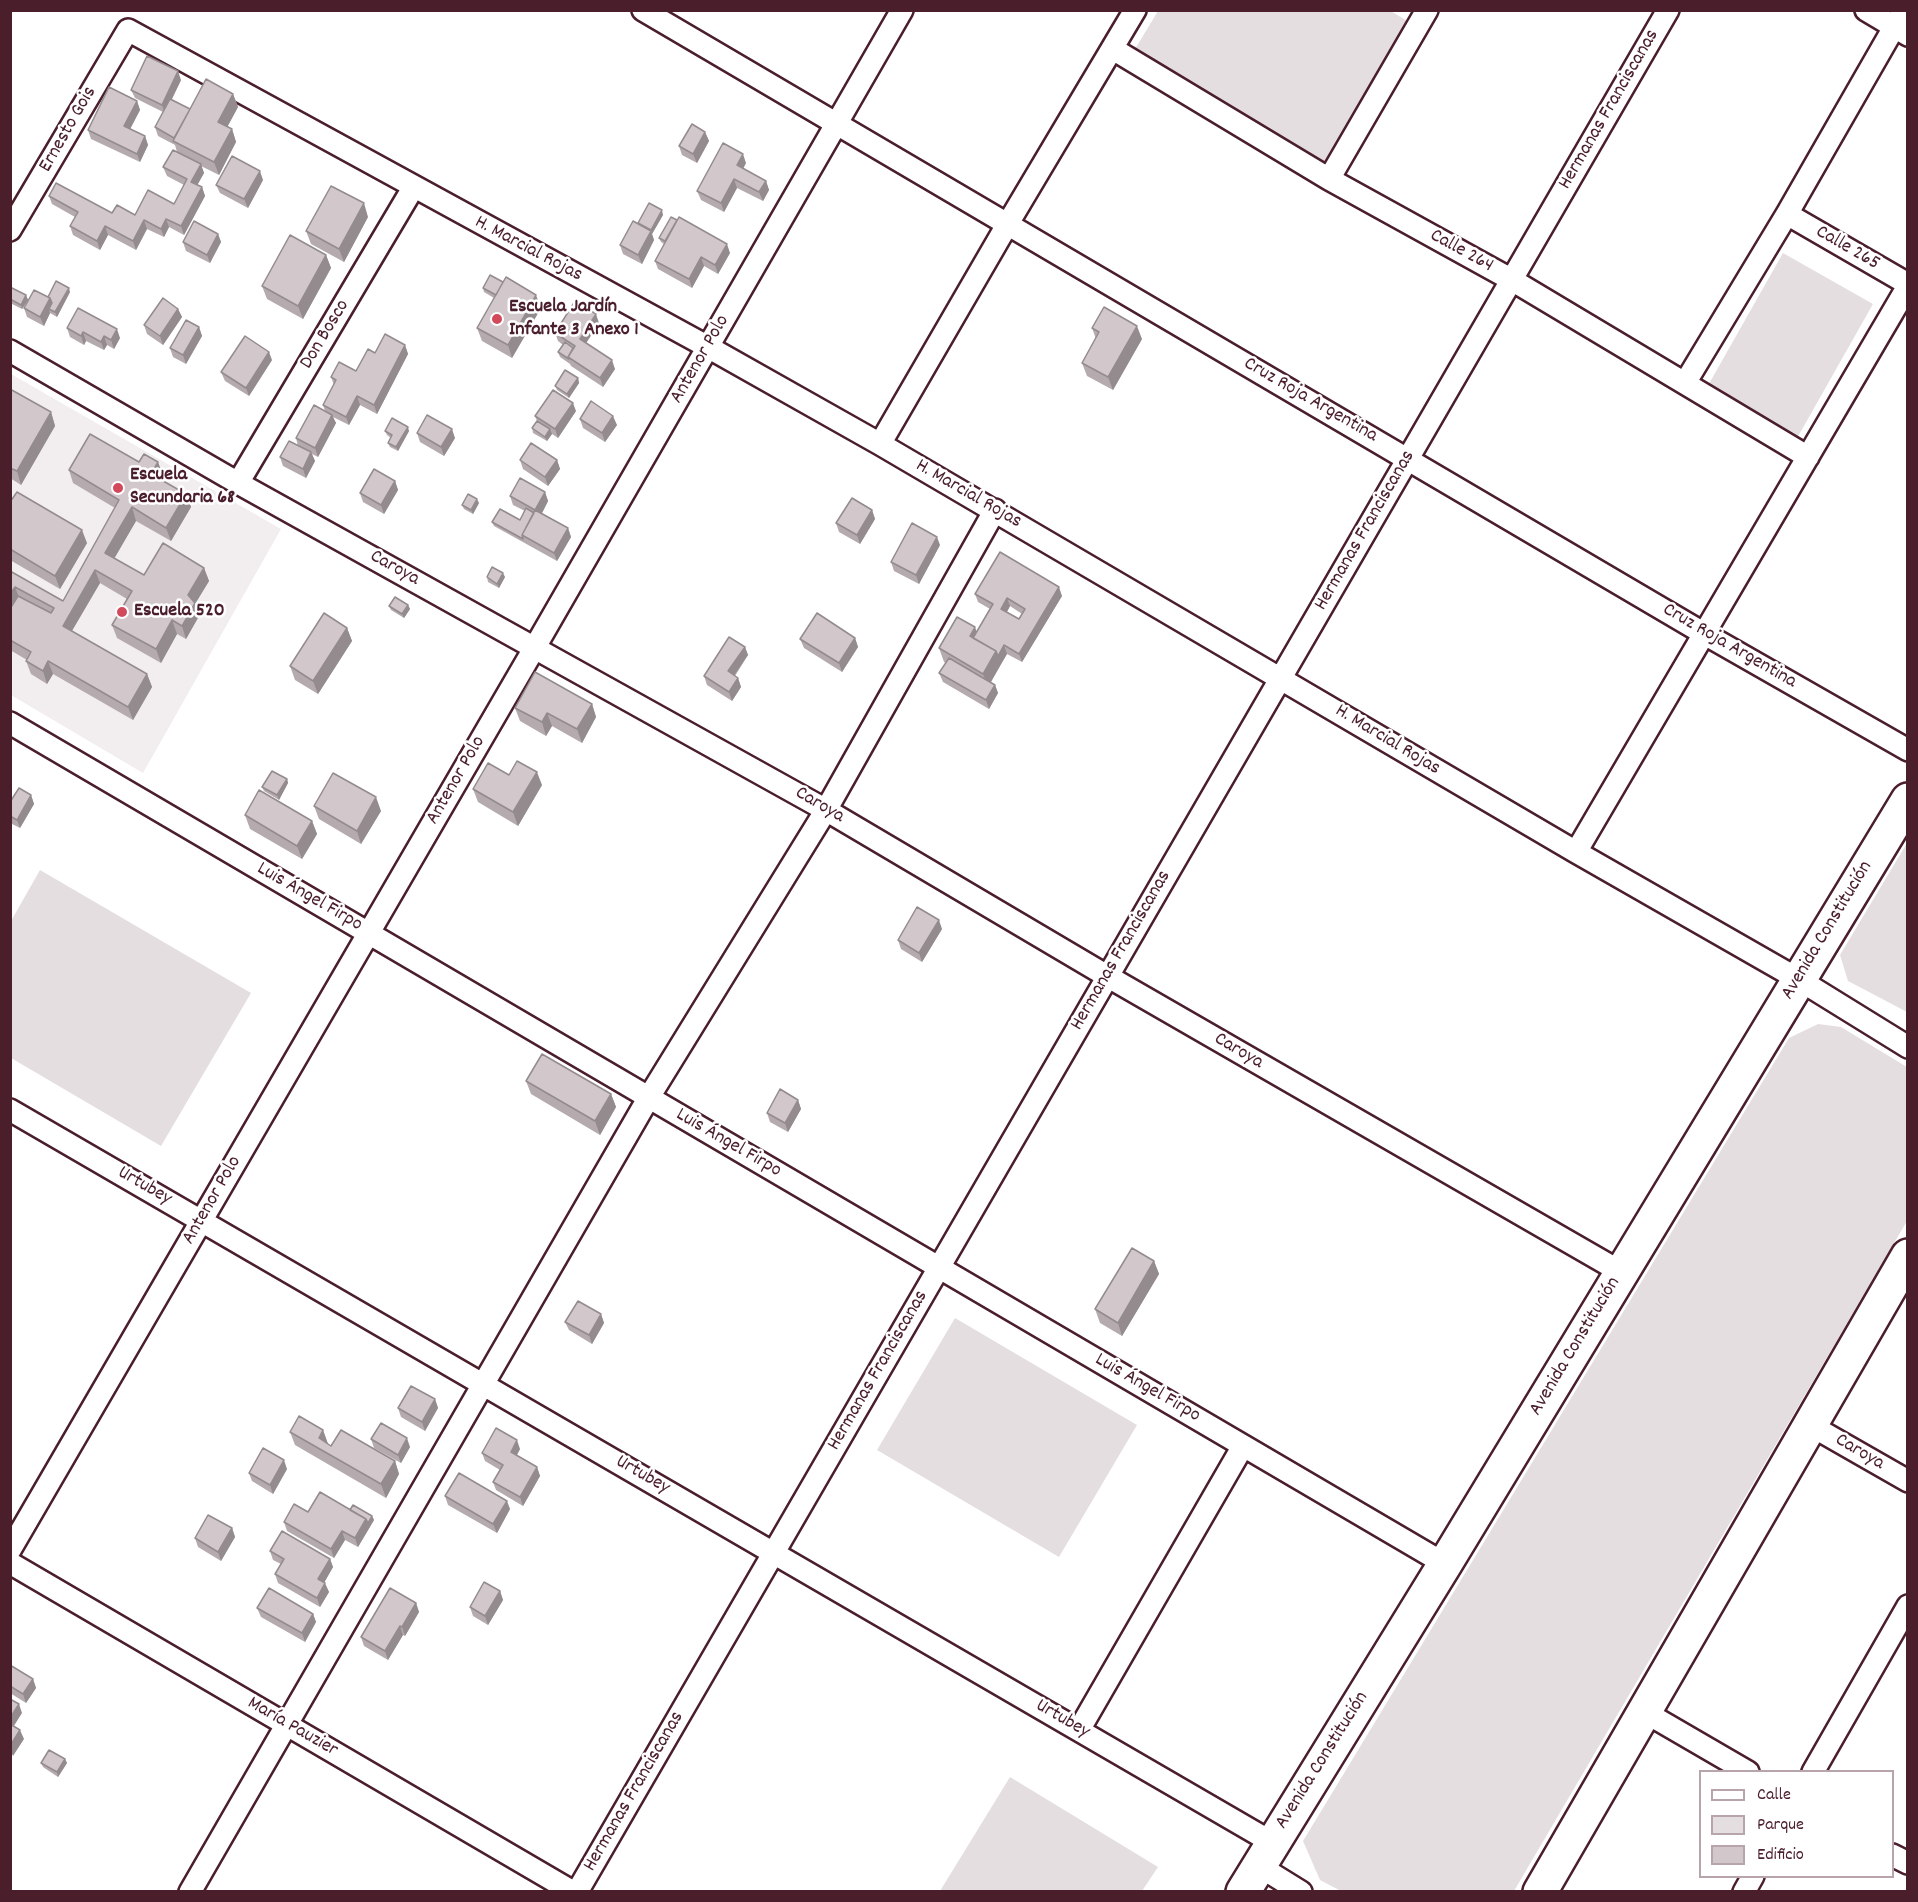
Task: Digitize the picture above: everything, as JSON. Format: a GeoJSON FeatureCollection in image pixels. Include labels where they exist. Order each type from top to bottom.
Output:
{"type":"FeatureCollection","features":[{"type":"Feature","properties":{"kind":"main road","name":"Avenida Constitución"},"geometry":{"type":"LineString","coordinates":[[1258,1867],[1445,1564],[1908,800]]}},
{"type":"Feature","properties":{"kind":"main road"},"geometry":{"type":"LineString","coordinates":[[1540,1892],[1908,1256]]}},
{"type":"Feature","properties":{"kind":"street","name":"Cruz Roja Argentina"},"geometry":{"type":"LineString","coordinates":[[643,10],[1703,633],[1908,750]]}},
{"type":"Feature","properties":{"kind":"street","name":"Antenor Polo"},"geometry":{"type":"LineString","coordinates":[[10,1550],[902,10]]}},
{"type":"Feature","properties":{"kind":"street"},"geometry":{"type":"LineString","coordinates":[[880,444],[1135,10]]}},
{"type":"Feature","properties":{"kind":"street"},"geometry":{"type":"LineString","coordinates":[[1329,178],[1427,10]]}},
{"type":"Feature","properties":{"kind":"street","name":"Hermanas Franciscanas"},"geometry":{"type":"LineString","coordinates":[[577,1892],[1668,10]]}},
{"type":"Feature","properties":{"kind":"street"},"geometry":{"type":"LineString","coordinates":[[1685,383],[1902,24],[1866,10]]}},
{"type":"Feature","properties":{"kind":"street","name":"H. Marcial Rojas"},"geometry":{"type":"LineString","coordinates":[[128,30],[880,444],[1576,852],[1798,979],[1908,1047]]}},
{"type":"Feature","properties":{"kind":"street","name":"Ernesto Gois"},"geometry":{"type":"LineString","coordinates":[[10,230],[128,30]]}},
{"type":"Feature","properties":{"kind":"street","name":"Calle 264"},"geometry":{"type":"LineString","coordinates":[[1113,49],[1329,178],[1512,280],[1809,457]]}},
{"type":"Feature","properties":{"kind":"street","name":"Don Bosco"},"geometry":{"type":"LineString","coordinates":[[238,483],[413,188]]}},
{"type":"Feature","properties":{"kind":"street","name":"Calle 265"},"geometry":{"type":"LineString","coordinates":[[1787,214],[1908,285]]}},
{"type":"Feature","properties":{"kind":"street"},"geometry":{"type":"LineString","coordinates":[[1576,852],[1908,285]]}},
{"type":"Feature","properties":{"kind":"street","name":"Caroya"},"geometry":{"type":"LineString","coordinates":[[10,351],[238,483],[826,810],[1107,976],[1621,1272]]}},
{"type":"Feature","properties":{"kind":"street"},"geometry":{"type":"LineString","coordinates":[[190,1892],[649,1097],[826,810],[994,510]]}},
{"type":"Feature","properties":{"kind":"street","name":"Luis Ángel Firpo"},"geometry":{"type":"LineString","coordinates":[[10,723],[1445,1564]]}},
{"type":"Feature","properties":{"kind":"street","name":"Urtubey"},"geometry":{"type":"LineString","coordinates":[[10,1110],[1079,1730],[1258,1867],[1300,1892]]}},
{"type":"Feature","properties":{"kind":"street","name":"Caroya"},"geometry":{"type":"LineString","coordinates":[[1810,1425],[1908,1481]]}},
{"type":"Feature","properties":{"kind":"street"},"geometry":{"type":"LineString","coordinates":[[1079,1730],[1242,1446]]}},
{"type":"Feature","properties":{"kind":"street","name":"María Pauzier"},"geometry":{"type":"LineString","coordinates":[[10,1563],[573,1892]]}},
{"type":"Feature","properties":{"kind":"street"},"geometry":{"type":"LineString","coordinates":[[1815,1770],[1908,1606]]}},
{"type":"Feature","properties":{"kind":"street"},"geometry":{"type":"LineString","coordinates":[[1643,1712],[1744,1770]]}},
{"type":"Feature","properties":{"kind":"street"},"geometry":{"type":"LineString","coordinates":[[1894,1856],[1908,1863]]}},
{"type":"Feature","properties":{"kind":"street"},"geometry":{"type":"LineString","coordinates":[[1744,1892],[1752,1878]]}},
{"type":"Feature","properties":{"kind":"shaded area","name":"Escuela 520"},"geometry":{"type":"Polygon","coordinates":[[[11,374],[281,529],[143,773],[11,695],[11,374]]]}},
{"type":"Feature","properties":{"kind":"green space"},"geometry":{"type":"Polygon","coordinates":[[[1389,10],[1409,22],[1323,166],[1132,54],[1158,11],[1389,10]]]}},
{"type":"Feature","properties":{"kind":"green space"},"geometry":{"type":"Polygon","coordinates":[[[1783,253],[1873,304],[1796,440],[1706,389],[1783,253]]]}},
{"type":"Feature","properties":{"kind":"green space"},"geometry":{"type":"Polygon","coordinates":[[[1907,843],[1908,1012],[1848,981],[1840,955],[1907,843]]]}},
{"type":"Feature","properties":{"kind":"green space"},"geometry":{"type":"Polygon","coordinates":[[[40,870],[251,993],[161,1146],[11,1058],[11,921],[40,870]]]}},
{"type":"Feature","properties":{"kind":"green space"},"geometry":{"type":"Polygon","coordinates":[[[1818,1024],[1841,1027],[1907,1067],[1907,1221],[1514,1891],[1341,1891],[1320,1880],[1303,1841],[1789,1038],[1818,1024]]]}},
{"type":"Feature","properties":{"kind":"green space"},"geometry":{"type":"Polygon","coordinates":[[[955,1318],[1137,1425],[1059,1557],[877,1450],[955,1318]]]}},
{"type":"Feature","properties":{"kind":"green space"},"geometry":{"type":"Polygon","coordinates":[[[1010,1777],[1158,1867],[1142,1891],[940,1891],[1010,1777]]]}},
{"type":"Feature","properties":{"kind":"building"},"geometry":{"type":"Polygon","coordinates":[[[147,56],[178,71],[162,105],[131,90],[147,56]]]}},
{"type":"Feature","properties":{"kind":"building"},"geometry":{"type":"Polygon","coordinates":[[[206,79],[233,94],[218,122],[232,129],[214,162],[173,141],[206,79]]]}},
{"type":"Feature","properties":{"kind":"building"},"geometry":{"type":"Polygon","coordinates":[[[109,87],[137,101],[124,126],[145,136],[137,154],[88,130],[109,87]]]}},
{"type":"Feature","properties":{"kind":"building"},"geometry":{"type":"Polygon","coordinates":[[[170,99],[190,109],[174,138],[155,127],[170,99]]]}},
{"type":"Feature","properties":{"kind":"building"},"geometry":{"type":"Polygon","coordinates":[[[692,124],[705,132],[693,154],[679,146],[692,124]]]}},
{"type":"Feature","properties":{"kind":"building"},"geometry":{"type":"Polygon","coordinates":[[[723,143],[743,154],[737,165],[766,181],[759,192],[734,179],[721,203],[697,191],[723,143]]]}},
{"type":"Feature","properties":{"kind":"building"},"geometry":{"type":"Polygon","coordinates":[[[173,150],[201,164],[191,182],[202,187],[181,226],[166,219],[161,229],[144,220],[133,241],[105,226],[97,241],[70,226],[78,212],[49,196],[56,183],[112,213],[117,205],[135,215],[148,190],[174,204],[187,179],[163,167],[173,150]]]}},
{"type":"Feature","properties":{"kind":"building"},"geometry":{"type":"Polygon","coordinates":[[[232,156],[260,171],[244,199],[216,185],[232,156]]]}},
{"type":"Feature","properties":{"kind":"building"},"geometry":{"type":"Polygon","coordinates":[[[331,186],[364,203],[339,249],[306,231],[331,186]]]}},
{"type":"Feature","properties":{"kind":"building"},"geometry":{"type":"Polygon","coordinates":[[[649,203],[662,210],[651,230],[638,223],[649,203]]]}},
{"type":"Feature","properties":{"kind":"building"},"geometry":{"type":"Polygon","coordinates":[[[671,217],[677,220],[665,241],[659,238],[671,217]]]}},
{"type":"Feature","properties":{"kind":"building"},"geometry":{"type":"Polygon","coordinates":[[[679,217],[727,244],[715,265],[701,257],[689,279],[655,261],[679,217]]]}},
{"type":"Feature","properties":{"kind":"building"},"geometry":{"type":"Polygon","coordinates":[[[194,221],[218,234],[207,255],[183,242],[194,221]]]}},
{"type":"Feature","properties":{"kind":"building"},"geometry":{"type":"Polygon","coordinates":[[[633,221],[651,231],[638,255],[620,245],[633,221]]]}},
{"type":"Feature","properties":{"kind":"building"},"geometry":{"type":"Polygon","coordinates":[[[290,235],[326,255],[298,306],[262,286],[290,235]]]}},
{"type":"Feature","properties":{"kind":"building"},"geometry":{"type":"Polygon","coordinates":[[[490,275],[503,282],[496,295],[483,288],[490,275]]]}},
{"type":"Feature","properties":{"kind":"building"},"geometry":{"type":"Polygon","coordinates":[[[506,277],[536,295],[508,345],[477,328],[506,277]]]}},
{"type":"Feature","properties":{"kind":"building"},"geometry":{"type":"Polygon","coordinates":[[[56,281],[69,288],[55,312],[49,309],[52,303],[48,297],[56,281]]]}},
{"type":"Feature","properties":{"kind":"building"},"geometry":{"type":"Polygon","coordinates":[[[10,287],[26,295],[21,305],[10,299],[10,287]]]}},
{"type":"Feature","properties":{"kind":"building"},"geometry":{"type":"Polygon","coordinates":[[[34,290],[50,298],[40,317],[24,308],[34,290]]]}},
{"type":"Feature","properties":{"kind":"building"},"geometry":{"type":"Polygon","coordinates":[[[163,298],[178,309],[160,336],[144,325],[163,298]]]}},
{"type":"Feature","properties":{"kind":"building"},"geometry":{"type":"Polygon","coordinates":[[[575,301],[596,314],[580,339],[612,360],[600,378],[568,357],[575,346],[555,333],[575,301]]]}},
{"type":"Feature","properties":{"kind":"building"},"geometry":{"type":"Polygon","coordinates":[[[1104,307],[1137,326],[1108,377],[1082,363],[1099,332],[1092,328],[1104,307]]]}},
{"type":"Feature","properties":{"kind":"building"},"geometry":{"type":"Polygon","coordinates":[[[78,308],[117,329],[111,340],[104,336],[101,342],[83,332],[81,336],[67,328],[78,308]]]}},
{"type":"Feature","properties":{"kind":"building"},"geometry":{"type":"Polygon","coordinates":[[[186,320],[199,327],[183,355],[170,348],[186,320]]]}},
{"type":"Feature","properties":{"kind":"building"},"geometry":{"type":"Polygon","coordinates":[[[385,334],[405,345],[374,405],[357,396],[346,417],[323,405],[336,380],[331,377],[339,362],[356,371],[368,349],[375,353],[385,334]]]}},
{"type":"Feature","properties":{"kind":"building"},"geometry":{"type":"Polygon","coordinates":[[[245,336],[269,352],[246,388],[221,372],[245,336]]]}},
{"type":"Feature","properties":{"kind":"building"},"geometry":{"type":"Polygon","coordinates":[[[565,342],[573,348],[569,359],[558,352],[565,342]]]}},
{"type":"Feature","properties":{"kind":"building"},"geometry":{"type":"Polygon","coordinates":[[[565,370],[578,378],[567,394],[555,386],[565,370]]]}},
{"type":"Feature","properties":{"kind":"building"},"geometry":{"type":"Polygon","coordinates":[[[10,389],[51,412],[17,471],[10,468],[10,389]]]}},
{"type":"Feature","properties":{"kind":"building"},"geometry":{"type":"Polygon","coordinates":[[[553,390],[573,403],[555,429],[535,416],[553,390]]]}},
{"type":"Feature","properties":{"kind":"building"},"geometry":{"type":"Polygon","coordinates":[[[591,401],[613,416],[602,433],[580,419],[591,401]]]}},
{"type":"Feature","properties":{"kind":"building"},"geometry":{"type":"Polygon","coordinates":[[[314,405],[332,415],[315,448],[296,438],[314,405]]]}},
{"type":"Feature","properties":{"kind":"building"},"geometry":{"type":"Polygon","coordinates":[[[427,415],[452,429],[441,447],[417,433],[427,415]]]}},
{"type":"Feature","properties":{"kind":"building"},"geometry":{"type":"Polygon","coordinates":[[[392,418],[408,427],[396,447],[388,443],[392,435],[385,431],[392,418]]]}},
{"type":"Feature","properties":{"kind":"building"},"geometry":{"type":"Polygon","coordinates":[[[537,421],[550,429],[545,437],[532,428],[537,421]]]}},
{"type":"Feature","properties":{"kind":"building"},"geometry":{"type":"Polygon","coordinates":[[[90,434],[139,462],[144,454],[158,462],[151,474],[186,494],[166,528],[132,507],[105,553],[144,575],[163,543],[204,568],[188,595],[195,603],[182,626],[172,620],[156,649],[112,625],[132,591],[95,570],[63,626],[147,674],[128,707],[48,661],[43,671],[26,661],[31,652],[10,640],[10,609],[18,596],[51,613],[54,608],[15,587],[10,594],[10,571],[63,601],[119,500],[69,470],[90,434]]]}},
{"type":"Feature","properties":{"kind":"building"},"geometry":{"type":"Polygon","coordinates":[[[289,441],[311,452],[303,469],[280,457],[289,441]]]}},
{"type":"Feature","properties":{"kind":"building"},"geometry":{"type":"Polygon","coordinates":[[[531,443],[557,460],[545,477],[520,460],[531,443]]]}},
{"type":"Feature","properties":{"kind":"building"},"geometry":{"type":"Polygon","coordinates":[[[374,469],[395,481],[381,505],[360,493],[374,469]]]}},
{"type":"Feature","properties":{"kind":"building"},"geometry":{"type":"Polygon","coordinates":[[[520,478],[545,492],[535,510],[510,496],[520,478]]]}},
{"type":"Feature","properties":{"kind":"building"},"geometry":{"type":"Polygon","coordinates":[[[17,492],[82,530],[55,576],[10,549],[10,502],[17,492]]]}},
{"type":"Feature","properties":{"kind":"building"},"geometry":{"type":"Polygon","coordinates":[[[468,494],[477,499],[471,510],[462,505],[468,494]]]}},
{"type":"Feature","properties":{"kind":"building"},"geometry":{"type":"Polygon","coordinates":[[[852,498],[872,510],[857,535],[836,523],[852,498]]]}},
{"type":"Feature","properties":{"kind":"building"},"geometry":{"type":"Polygon","coordinates":[[[526,508],[534,513],[522,535],[523,539],[492,522],[500,509],[520,520],[526,508]]]}},
{"type":"Feature","properties":{"kind":"building"},"geometry":{"type":"Polygon","coordinates":[[[535,510],[568,528],[554,553],[522,535],[535,510]]]}},
{"type":"Feature","properties":{"kind":"building"},"geometry":{"type":"Polygon","coordinates":[[[912,523],[937,537],[916,575],[891,562],[912,523]]]}},
{"type":"Feature","properties":{"kind":"building"},"geometry":{"type":"Polygon","coordinates":[[[1000,552],[1059,587],[1019,654],[1004,645],[998,656],[996,651],[973,638],[993,604],[975,594],[1000,552]],[[1007,598],[1001,609],[1019,619],[1025,609],[1007,598]]]}},
{"type":"Feature","properties":{"kind":"building"},"geometry":{"type":"Polygon","coordinates":[[[492,567],[503,573],[497,584],[487,577],[492,567]]]}},
{"type":"Feature","properties":{"kind":"building"},"geometry":{"type":"Polygon","coordinates":[[[395,597],[408,605],[402,614],[389,606],[395,597]]]}},
{"type":"Feature","properties":{"kind":"building"},"geometry":{"type":"Polygon","coordinates":[[[324,613],[347,628],[313,681],[290,666],[324,613]]]}},
{"type":"Feature","properties":{"kind":"building"},"geometry":{"type":"Polygon","coordinates":[[[817,613],[855,638],[839,663],[800,639],[817,613]]]}},
{"type":"Feature","properties":{"kind":"building"},"geometry":{"type":"Polygon","coordinates":[[[957,617],[975,627],[970,636],[996,651],[983,674],[939,648],[957,617]]]}},
{"type":"Feature","properties":{"kind":"building"},"geometry":{"type":"Polygon","coordinates":[[[729,637],[745,647],[728,671],[738,678],[729,692],[704,676],[729,637]]]}},
{"type":"Feature","properties":{"kind":"building"},"geometry":{"type":"Polygon","coordinates":[[[949,658],[995,685],[986,700],[939,673],[949,658]]]}},
{"type":"Feature","properties":{"kind":"building"},"geometry":{"type":"Polygon","coordinates":[[[535,672],[592,704],[577,729],[547,713],[542,722],[515,708],[535,672]]]}},
{"type":"Feature","properties":{"kind":"building"},"geometry":{"type":"Polygon","coordinates":[[[517,761],[537,772],[513,812],[473,789],[488,763],[509,775],[517,761]]]}},
{"type":"Feature","properties":{"kind":"building"},"geometry":{"type":"Polygon","coordinates":[[[272,771],[287,779],[277,795],[262,787],[272,771]]]}},
{"type":"Feature","properties":{"kind":"building"},"geometry":{"type":"Polygon","coordinates":[[[333,773],[376,797],[357,831],[314,806],[333,773]]]}},
{"type":"Feature","properties":{"kind":"building"},"geometry":{"type":"Polygon","coordinates":[[[19,788],[31,795],[17,820],[10,816],[10,802],[19,788]]]}},
{"type":"Feature","properties":{"kind":"building"},"geometry":{"type":"Polygon","coordinates":[[[259,790],[312,821],[297,846],[245,815],[259,790]]]}},
{"type":"Feature","properties":{"kind":"building"},"geometry":{"type":"Polygon","coordinates":[[[917,907],[939,920],[919,953],[898,940],[917,907]]]}},
{"type":"Feature","properties":{"kind":"building"},"geometry":{"type":"Polygon","coordinates":[[[542,1054],[611,1094],[595,1121],[526,1081],[542,1054]]]}},
{"type":"Feature","properties":{"kind":"building"},"geometry":{"type":"Polygon","coordinates":[[[780,1089],[798,1100],[785,1123],[767,1113],[780,1089]]]}},
{"type":"Feature","properties":{"kind":"building"},"geometry":{"type":"Polygon","coordinates":[[[1132,1248],[1154,1261],[1118,1323],[1095,1309],[1132,1248]]]}},
{"type":"Feature","properties":{"kind":"building"},"geometry":{"type":"Polygon","coordinates":[[[578,1301],[601,1314],[589,1335],[565,1322],[578,1301]]]}},
{"type":"Feature","properties":{"kind":"building"},"geometry":{"type":"Polygon","coordinates":[[[411,1386],[435,1399],[422,1422],[398,1408],[411,1386]]]}},
{"type":"Feature","properties":{"kind":"building"},"geometry":{"type":"Polygon","coordinates":[[[299,1416],[323,1430],[319,1438],[331,1446],[341,1430],[395,1461],[381,1484],[290,1432],[299,1416]]]}},
{"type":"Feature","properties":{"kind":"building"},"geometry":{"type":"Polygon","coordinates":[[[381,1423],[407,1438],[398,1455],[371,1439],[381,1423]]]}},
{"type":"Feature","properties":{"kind":"building"},"geometry":{"type":"Polygon","coordinates":[[[496,1428],[517,1440],[511,1452],[537,1467],[520,1497],[493,1482],[503,1465],[482,1453],[496,1428]]]}},
{"type":"Feature","properties":{"kind":"building"},"geometry":{"type":"Polygon","coordinates":[[[263,1448],[284,1460],[270,1485],[249,1473],[263,1448]]]}},
{"type":"Feature","properties":{"kind":"building"},"geometry":{"type":"Polygon","coordinates":[[[459,1473],[507,1501],[493,1524],[445,1496],[459,1473]]]}},
{"type":"Feature","properties":{"kind":"building"},"geometry":{"type":"Polygon","coordinates":[[[320,1492],[366,1519],[355,1538],[342,1531],[331,1549],[284,1522],[294,1504],[308,1512],[320,1492]]]}},
{"type":"Feature","properties":{"kind":"building"},"geometry":{"type":"Polygon","coordinates":[[[353,1505],[372,1516],[368,1523],[366,1519],[350,1510],[353,1505]]]}},
{"type":"Feature","properties":{"kind":"building"},"geometry":{"type":"Polygon","coordinates":[[[208,1515],[232,1528],[218,1552],[195,1538],[208,1515]]]}},
{"type":"Feature","properties":{"kind":"building"},"geometry":{"type":"Polygon","coordinates":[[[282,1531],[330,1559],[318,1579],[325,1583],[317,1598],[275,1574],[284,1559],[270,1551],[282,1531]]]}},
{"type":"Feature","properties":{"kind":"building"},"geometry":{"type":"Polygon","coordinates":[[[484,1582],[500,1591],[485,1616],[470,1607],[484,1582]]]}},
{"type":"Feature","properties":{"kind":"building"},"geometry":{"type":"Polygon","coordinates":[[[269,1588],[313,1614],[302,1633],[257,1608],[269,1588]]]}},
{"type":"Feature","properties":{"kind":"building"},"geometry":{"type":"Polygon","coordinates":[[[390,1588],[416,1603],[385,1651],[361,1637],[390,1588]]]}},
{"type":"Feature","properties":{"kind":"building"},"geometry":{"type":"Polygon","coordinates":[[[10,1665],[33,1679],[23,1694],[10,1686],[10,1665]]]}},
{"type":"Feature","properties":{"kind":"building"},"geometry":{"type":"Polygon","coordinates":[[[10,1699],[19,1704],[10,1718],[10,1699]]]}},
{"type":"Feature","properties":{"kind":"building"},"geometry":{"type":"Polygon","coordinates":[[[10,1724],[20,1730],[10,1746],[10,1724]]]}},
{"type":"Feature","properties":{"kind":"building"},"geometry":{"type":"Polygon","coordinates":[[[49,1750],[65,1759],[57,1772],[41,1763],[49,1750]]]}},
{"type":"Feature","properties":{"kind":"place","name":"Escuela Jardín Infante 3 Anexo 1"},"geometry":{"type":"Point","coordinates":[497,319]}},
{"type":"Feature","properties":{"kind":"place","name":"Escuela Secundaria 68"},"geometry":{"type":"Point","coordinates":[118,488]}},
{"type":"Feature","properties":{"kind":"place","name":"Escuela 520"},"geometry":{"type":"Point","coordinates":[122,612]}}]}
